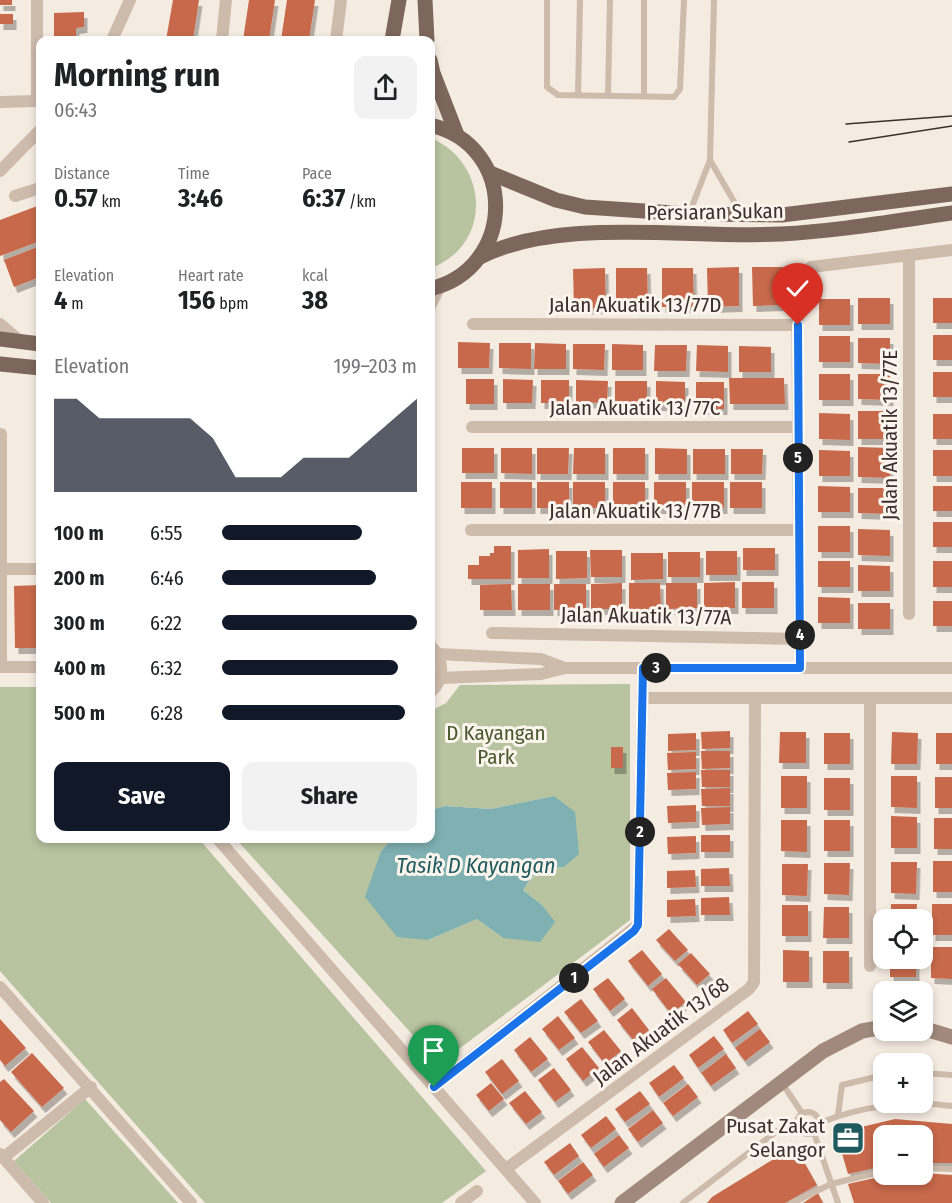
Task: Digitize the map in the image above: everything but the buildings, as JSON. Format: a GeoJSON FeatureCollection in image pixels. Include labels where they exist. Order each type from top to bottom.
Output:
{"type":"FeatureCollection","features":[{"type":"Feature","properties":{"kind":"main road"},"geometry":{"type":"LineString","coordinates":[[393,36],[399,0]]}},
{"type":"Feature","properties":{"kind":"main road"},"geometry":{"type":"LineString","coordinates":[[425,0],[427,36]]}},
{"type":"Feature","properties":{"kind":"main road"},"geometry":{"type":"LineString","coordinates":[[435,78],[457,135]]}},
{"type":"Feature","properties":{"kind":"main road"},"geometry":{"type":"LineString","coordinates":[[435,127],[457,135],[481,158],[490,172],[497,201],[493,231],[480,257],[462,274],[435,287]]}},
{"type":"Feature","properties":{"kind":"main road","name":"Persiaran Sukan"},"geometry":{"type":"LineString","coordinates":[[490,172],[556,200],[585,207],[689,214],[782,215],[952,194]]}},
{"type":"Feature","properties":{"kind":"main road","name":"Persiaran Sukan"},"geometry":{"type":"LineString","coordinates":[[480,257],[513,243],[570,234],[780,234],[952,213]]}},
{"type":"Feature","properties":{"kind":"main road"},"geometry":{"type":"LineString","coordinates":[[0,339],[36,344]]}},
{"type":"Feature","properties":{"kind":"main road"},"geometry":{"type":"LineString","coordinates":[[0,364],[36,368]]}},
{"type":"Feature","properties":{"kind":"street"},"geometry":{"type":"LineString","coordinates":[[37,0],[37,36]]}},
{"type":"Feature","properties":{"kind":"street"},"geometry":{"type":"LineString","coordinates":[[114,36],[130,0]]}},
{"type":"Feature","properties":{"kind":"street"},"geometry":{"type":"LineString","coordinates":[[222,36],[226,0]]}},
{"type":"Feature","properties":{"kind":"street"},"geometry":{"type":"LineString","coordinates":[[336,36],[341,0]]}},
{"type":"Feature","properties":{"kind":"street"},"geometry":{"type":"LineString","coordinates":[[0,102],[36,103]]}},
{"type":"Feature","properties":{"kind":"street"},"geometry":{"type":"LineString","coordinates":[[0,171],[36,134]]}},
{"type":"Feature","properties":{"kind":"street"},"geometry":{"type":"LineString","coordinates":[[15,196],[36,189]]}},
{"type":"Feature","properties":{"kind":"street"},"geometry":{"type":"LineString","coordinates":[[800,668],[797,284],[802,274],[811,267],[952,250]]}},
{"type":"Feature","properties":{"kind":"street","name":"Jalan Akuatik 13/77E"},"geometry":{"type":"LineString","coordinates":[[909,255],[909,614]]}},
{"type":"Feature","properties":{"kind":"street"},"geometry":{"type":"LineString","coordinates":[[0,324],[21,342]]}},
{"type":"Feature","properties":{"kind":"street","name":"Jalan Akuatik 13/77D"},"geometry":{"type":"LineString","coordinates":[[473,324],[798,325]]}},
{"type":"Feature","properties":{"kind":"street","name":"Jalan Akuatik 13/77C"},"geometry":{"type":"LineString","coordinates":[[472,427],[798,427]]}},
{"type":"Feature","properties":{"kind":"street"},"geometry":{"type":"LineString","coordinates":[[1,434],[3,569],[0,667],[36,667]]}},
{"type":"Feature","properties":{"kind":"street","name":"Jalan Akuatik 13/77B"},"geometry":{"type":"LineString","coordinates":[[471,530],[799,530]]}},
{"type":"Feature","properties":{"kind":"street"},"geometry":{"type":"LineString","coordinates":[[3,569],[36,569]]}},
{"type":"Feature","properties":{"kind":"street","name":"Jalan Akuatik 13/77A"},"geometry":{"type":"LineString","coordinates":[[492,633],[800,639]]}},
{"type":"Feature","properties":{"kind":"street"},"geometry":{"type":"LineString","coordinates":[[435,650],[542,659],[565,668]]}},
{"type":"Feature","properties":{"kind":"street"},"geometry":{"type":"LineString","coordinates":[[435,652],[441,661],[440,678],[435,686]]}},
{"type":"Feature","properties":{"kind":"street"},"geometry":{"type":"LineString","coordinates":[[440,678],[541,674],[565,668],[952,668]]}},
{"type":"Feature","properties":{"kind":"street"},"geometry":{"type":"LineString","coordinates":[[434,1087],[634,931],[638,925],[643,668]]}},
{"type":"Feature","properties":{"kind":"street"},"geometry":{"type":"LineString","coordinates":[[643,698],[870,700],[952,698]]}},
{"type":"Feature","properties":{"kind":"street","name":"Jalan Akuatik 13/68"},"geometry":{"type":"LineString","coordinates":[[506,1169],[673,1048],[749,989],[754,982],[755,699]]}},
{"type":"Feature","properties":{"kind":"street"},"geometry":{"type":"LineString","coordinates":[[870,700],[870,966]]}},
{"type":"Feature","properties":{"kind":"street"},"geometry":{"type":"LineString","coordinates":[[221,843],[535,1203]]}},
{"type":"Feature","properties":{"kind":"street"},"geometry":{"type":"LineString","coordinates":[[0,987],[91,1087],[191,1203]]}},
{"type":"Feature","properties":{"kind":"street"},"geometry":{"type":"LineString","coordinates":[[622,1203],[824,1051],[862,1031],[873,1029]]}},
{"type":"Feature","properties":{"kind":"street"},"geometry":{"type":"LineString","coordinates":[[933,1031],[952,1037]]}},
{"type":"Feature","properties":{"kind":"street"},"geometry":{"type":"LineString","coordinates":[[43,1203],[2,1156],[91,1087]]}},
{"type":"Feature","properties":{"kind":"street"},"geometry":{"type":"LineString","coordinates":[[460,1203],[477,1191]]}},
{"type":"Feature","properties":{"kind":"lane"},"geometry":{"type":"LineString","coordinates":[[547,0],[547,87],[558,95],[608,96],[678,94],[684,0]]}},
{"type":"Feature","properties":{"kind":"lane"},"geometry":{"type":"LineString","coordinates":[[578,95],[580,0]]}},
{"type":"Feature","properties":{"kind":"lane"},"geometry":{"type":"LineString","coordinates":[[608,96],[610,0]]}},
{"type":"Feature","properties":{"kind":"lane"},"geometry":{"type":"LineString","coordinates":[[644,0],[644,96]]}},
{"type":"Feature","properties":{"kind":"lane"},"geometry":{"type":"LineString","coordinates":[[689,214],[710,160],[714,0]]}},
{"type":"Feature","properties":{"kind":"lane"},"geometry":{"type":"LineString","coordinates":[[710,160],[742,216]]}},
{"type":"Feature","properties":{"kind":"lane"},"geometry":{"type":"LineString","coordinates":[[933,1074],[952,1076]]}},
{"type":"Feature","properties":{"kind":"lane"},"geometry":{"type":"LineString","coordinates":[[838,1115],[842,1085],[873,1078]]}},
{"type":"Feature","properties":{"kind":"lane"},"geometry":{"type":"LineString","coordinates":[[782,1083],[802,1113]]}},
{"type":"Feature","properties":{"kind":"lane"},"geometry":{"type":"LineString","coordinates":[[838,1203],[814,1133],[819,1123],[838,1115],[905,1104],[952,1106]]}},
{"type":"Feature","properties":{"kind":"lane"},"geometry":{"type":"LineString","coordinates":[[802,1113],[814,1113],[819,1123]]}},
{"type":"Feature","properties":{"kind":"lane"},"geometry":{"type":"LineString","coordinates":[[802,1113],[797,1119],[797,1127],[806,1135],[814,1133]]}},
{"type":"Feature","properties":{"kind":"lane"},"geometry":{"type":"LineString","coordinates":[[683,1203],[777,1131],[797,1127]]}},
{"type":"Feature","properties":{"kind":"lane"},"geometry":{"type":"LineString","coordinates":[[933,1168],[952,1169]]}},
{"type":"Feature","properties":{"kind":"lane"},"geometry":{"type":"LineString","coordinates":[[792,1203],[831,1184],[873,1174]]}},
{"type":"Feature","properties":{"kind":"green space"},"geometry":{"type":"Polygon","coordinates":[[[435,141],[450,150],[464,166],[473,184],[476,204],[474,223],[465,242],[451,257],[435,266],[435,141]]]}},
{"type":"Feature","properties":{"kind":"green space","name":"D Kayangan Park"},"geometry":{"type":"Polygon","coordinates":[[[630,684],[630,920],[439,1064],[240,843],[388,843],[381,851],[428,940],[477,919],[503,938],[542,905],[523,890],[531,879],[545,870],[564,867],[554,796],[491,809],[445,806],[435,809],[435,709],[446,703],[460,685],[630,684]]]}},
{"type":"Feature","properties":{"kind":"green space"},"geometry":{"type":"Polygon","coordinates":[[[0,687],[36,687],[36,843],[202,843],[486,1171],[442,1203],[205,1203],[0,971],[0,687]]]}},
{"type":"Feature","properties":{"kind":"green space"},"geometry":{"type":"Polygon","coordinates":[[[85,1099],[178,1203],[51,1203],[14,1161],[85,1099]]]}},
{"type":"Feature","properties":{"kind":"water","name":"Tasik D Kayangan"},"geometry":{"type":"Polygon","coordinates":[[[554,796],[575,812],[579,854],[564,867],[544,869],[531,878],[523,890],[542,905],[555,922],[540,942],[503,938],[477,919],[428,940],[397,937],[365,897],[381,851],[388,843],[435,843],[435,809],[445,806],[491,809],[554,796]]]}},
{"type":"Feature","properties":{"kind":"tram line"},"geometry":{"type":"LineString","coordinates":[[846,124],[952,116]]}},
{"type":"Feature","properties":{"kind":"tram line"},"geometry":{"type":"LineString","coordinates":[[849,142],[952,126]]}},
{"type":"Feature","properties":{"kind":"place","name":"Pusat Zakat Selangor"},"geometry":{"type":"Point","coordinates":[848,1138]}},
{"type":"Feature","properties":{"kind":"route"},"geometry":{"type":"LineString","coordinates":[[434,1087],[634,931],[638,925],[643,668],[800,668],[798,325]]}}]}
